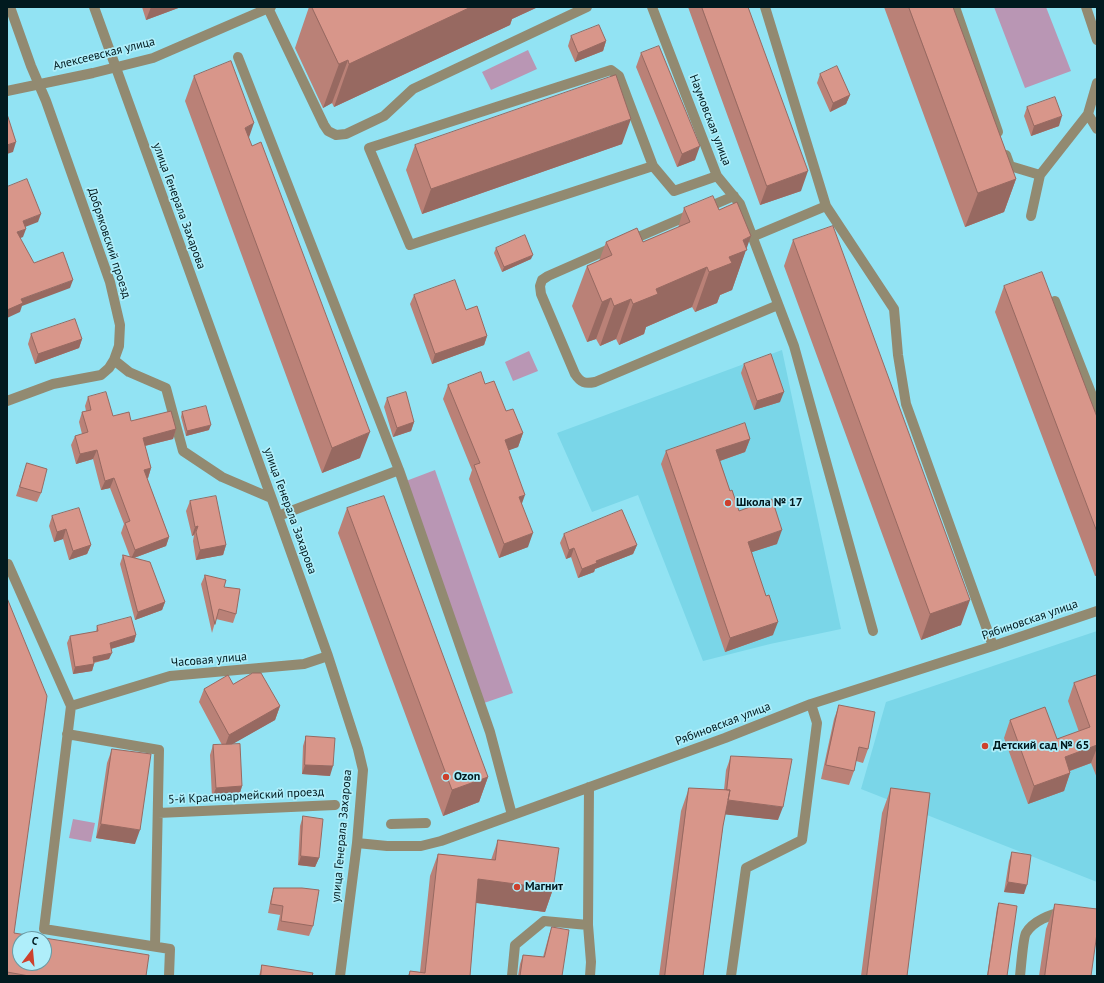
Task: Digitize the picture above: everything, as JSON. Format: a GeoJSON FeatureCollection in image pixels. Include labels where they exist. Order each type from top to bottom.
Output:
{"type":"FeatureCollection","features":[{"type":"Feature","properties":{"kind":"street"},"geometry":{"type":"LineString","coordinates":[[10,7],[31,66],[39,83]]}},
{"type":"Feature","properties":{"kind":"street","name":"улица Генерала Захарова"},"geometry":{"type":"LineString","coordinates":[[94,7],[328,656],[358,749],[363,770],[357,843],[340,976]]}},
{"type":"Feature","properties":{"kind":"street"},"geometry":{"type":"LineString","coordinates":[[270,8],[324,125],[328,131],[336,135],[346,134],[384,116],[413,89],[587,7]]}},
{"type":"Feature","properties":{"kind":"street","name":"Наумовская улица"},"geometry":{"type":"LineString","coordinates":[[652,7],[717,176],[740,204],[794,346],[873,631]]}},
{"type":"Feature","properties":{"kind":"street"},"geometry":{"type":"LineString","coordinates":[[765,7],[826,206],[894,310],[898,355],[906,404],[993,646]]}},
{"type":"Feature","properties":{"kind":"street"},"geometry":{"type":"LineString","coordinates":[[955,7],[1010,166],[1040,175]]}},
{"type":"Feature","properties":{"kind":"street"},"geometry":{"type":"LineString","coordinates":[[1086,7],[1097,40]]}},
{"type":"Feature","properties":{"kind":"street","name":"Алексеевская улица"},"geometry":{"type":"LineString","coordinates":[[7,91],[153,58],[270,8]]}},
{"type":"Feature","properties":{"kind":"street"},"geometry":{"type":"LineString","coordinates":[[238,56],[399,470],[490,732],[512,815]]}},
{"type":"Feature","properties":{"kind":"street"},"geometry":{"type":"LineString","coordinates":[[653,166],[410,245],[369,148],[611,70],[619,76],[653,166],[674,191],[717,176]]}},
{"type":"Feature","properties":{"kind":"street","name":"Добряковский проезд"},"geometry":{"type":"LineString","coordinates":[[39,83],[110,282],[120,325],[120,346],[114,360]]}},
{"type":"Feature","properties":{"kind":"street"},"geometry":{"type":"LineString","coordinates":[[1031,216],[1040,175],[1088,114],[1097,83]]}},
{"type":"Feature","properties":{"kind":"street"},"geometry":{"type":"LineString","coordinates":[[1088,114],[1097,129]]}},
{"type":"Feature","properties":{"kind":"street"},"geometry":{"type":"LineString","coordinates":[[734,196],[548,276],[542,280],[540,294],[575,374],[579,380],[588,383],[595,382],[778,304]]}},
{"type":"Feature","properties":{"kind":"street"},"geometry":{"type":"LineString","coordinates":[[752,237],[826,206]]}},
{"type":"Feature","properties":{"kind":"street"},"geometry":{"type":"LineString","coordinates":[[1055,301],[1097,408]]}},
{"type":"Feature","properties":{"kind":"street"},"geometry":{"type":"LineString","coordinates":[[7,401],[53,384],[101,375],[114,360],[129,372],[166,388],[183,452],[222,477],[271,498]]}},
{"type":"Feature","properties":{"kind":"street"},"geometry":{"type":"LineString","coordinates":[[278,516],[399,470]]}},
{"type":"Feature","properties":{"kind":"street"},"geometry":{"type":"LineString","coordinates":[[8,564],[71,706],[44,929],[170,949],[169,976]]}},
{"type":"Feature","properties":{"kind":"street","name":"Рябиновская улица"},"geometry":{"type":"LineString","coordinates":[[357,843],[387,846],[420,846],[441,841],[725,738],[811,704],[1097,611]]}},
{"type":"Feature","properties":{"kind":"street","name":"Часовая улица"},"geometry":{"type":"LineString","coordinates":[[71,706],[170,676],[304,664],[328,656]]}},
{"type":"Feature","properties":{"kind":"street"},"geometry":{"type":"LineString","coordinates":[[731,976],[746,868],[802,840],[817,723],[811,704]]}},
{"type":"Feature","properties":{"kind":"street"},"geometry":{"type":"LineString","coordinates":[[67,734],[159,750],[155,946]]}},
{"type":"Feature","properties":{"kind":"street"},"geometry":{"type":"LineString","coordinates":[[589,787],[588,925],[591,962],[590,976]]}},
{"type":"Feature","properties":{"kind":"street","name":"5-й Красноармейский проезд"},"geometry":{"type":"LineString","coordinates":[[158,813],[335,805]]}},
{"type":"Feature","properties":{"kind":"street"},"geometry":{"type":"LineString","coordinates":[[391,824],[426,823]]}},
{"type":"Feature","properties":{"kind":"street"},"geometry":{"type":"LineString","coordinates":[[1020,976],[1026,933],[1034,925],[1050,915],[1062,912],[1075,912]]}},
{"type":"Feature","properties":{"kind":"street"},"geometry":{"type":"LineString","coordinates":[[512,976],[515,944],[544,921],[588,925]]}},
{"type":"Feature","properties":{"kind":"shaded area"},"geometry":{"type":"Polygon","coordinates":[[[994,7],[1046,7],[1071,71],[1025,88],[994,7]]]}},
{"type":"Feature","properties":{"kind":"shaded area"},"geometry":{"type":"Polygon","coordinates":[[[528,50],[537,69],[491,90],[482,72],[528,50]]]}},
{"type":"Feature","properties":{"kind":"shaded area","name":"Школа № 17"},"geometry":{"type":"Polygon","coordinates":[[[782,350],[841,629],[770,644],[703,661],[638,495],[592,512],[557,433],[782,350]]]}},
{"type":"Feature","properties":{"kind":"shaded area"},"geometry":{"type":"Polygon","coordinates":[[[529,351],[538,371],[513,381],[505,362],[529,351]]]}},
{"type":"Feature","properties":{"kind":"shaded area"},"geometry":{"type":"Polygon","coordinates":[[[435,470],[513,693],[484,703],[406,481],[435,470]]]}},
{"type":"Feature","properties":{"kind":"shaded area","name":"Детский сад № 65"},"geometry":{"type":"Polygon","coordinates":[[[1097,631],[1097,882],[861,789],[886,702],[1097,631]]]}},
{"type":"Feature","properties":{"kind":"shaded area"},"geometry":{"type":"Polygon","coordinates":[[[73,819],[95,823],[91,842],[69,838],[73,819]]]}},
{"type":"Feature","properties":{"kind":"building"},"geometry":{"type":"Polygon","coordinates":[[[312,7],[471,7],[349,64],[348,60],[339,64],[312,7]]]}},
{"type":"Feature","properties":{"kind":"building"},"geometry":{"type":"Polygon","coordinates":[[[702,7],[748,7],[808,171],[767,186],[702,7]]]}},
{"type":"Feature","properties":{"kind":"building"},"geometry":{"type":"Polygon","coordinates":[[[909,7],[953,7],[1016,179],[978,193],[909,7]]]}},
{"type":"Feature","properties":{"kind":"building"},"geometry":{"type":"Polygon","coordinates":[[[599,25],[606,41],[578,53],[571,36],[599,25]]]}},
{"type":"Feature","properties":{"kind":"building"},"geometry":{"type":"Polygon","coordinates":[[[659,46],[700,146],[682,154],[641,53],[659,46]]]}},
{"type":"Feature","properties":{"kind":"building"},"geometry":{"type":"Polygon","coordinates":[[[231,61],[254,123],[245,128],[252,146],[261,142],[370,432],[332,448],[194,76],[231,61]]]}},
{"type":"Feature","properties":{"kind":"building"},"geometry":{"type":"Polygon","coordinates":[[[837,66],[850,95],[833,103],[820,74],[837,66]]]}},
{"type":"Feature","properties":{"kind":"building"},"geometry":{"type":"Polygon","coordinates":[[[616,75],[631,119],[431,189],[415,145],[616,75]]]}},
{"type":"Feature","properties":{"kind":"building"},"geometry":{"type":"Polygon","coordinates":[[[1055,97],[1062,116],[1034,126],[1027,107],[1055,97]]]}},
{"type":"Feature","properties":{"kind":"building"},"geometry":{"type":"Polygon","coordinates":[[[8,117],[16,142],[7,145],[7,118],[8,117]]]}},
{"type":"Feature","properties":{"kind":"building"},"geometry":{"type":"Polygon","coordinates":[[[27,179],[41,214],[23,221],[26,229],[17,232],[34,263],[63,252],[73,280],[21,299],[23,303],[7,310],[7,187],[27,179]]]}},
{"type":"Feature","properties":{"kind":"building"},"geometry":{"type":"Polygon","coordinates":[[[713,196],[719,210],[737,202],[751,236],[743,240],[747,250],[729,257],[732,263],[709,272],[707,267],[656,289],[658,294],[633,304],[631,299],[614,306],[611,298],[602,302],[587,266],[612,255],[606,242],[637,228],[643,242],[690,222],[684,208],[713,196]]]}},
{"type":"Feature","properties":{"kind":"building"},"geometry":{"type":"Polygon","coordinates":[[[833,226],[970,600],[930,614],[793,240],[833,226]]]}},
{"type":"Feature","properties":{"kind":"building"},"geometry":{"type":"Polygon","coordinates":[[[525,235],[533,255],[504,267],[496,248],[525,235]]]}},
{"type":"Feature","properties":{"kind":"building"},"geometry":{"type":"Polygon","coordinates":[[[1042,272],[1097,417],[1097,532],[1004,286],[1042,272]]]}},
{"type":"Feature","properties":{"kind":"building"},"geometry":{"type":"Polygon","coordinates":[[[455,280],[466,310],[477,306],[487,336],[435,354],[414,295],[455,280]]]}},
{"type":"Feature","properties":{"kind":"building"},"geometry":{"type":"Polygon","coordinates":[[[75,319],[82,339],[38,354],[31,334],[75,319]]]}},
{"type":"Feature","properties":{"kind":"building"},"geometry":{"type":"Polygon","coordinates":[[[771,354],[784,392],[757,401],[744,364],[771,354]]]}},
{"type":"Feature","properties":{"kind":"building"},"geometry":{"type":"Polygon","coordinates":[[[481,372],[485,384],[494,381],[506,411],[513,409],[523,433],[505,440],[525,495],[519,497],[533,533],[504,544],[474,465],[480,463],[448,385],[481,372]]]}},
{"type":"Feature","properties":{"kind":"building"},"geometry":{"type":"Polygon","coordinates":[[[106,392],[113,416],[129,412],[131,421],[171,411],[176,429],[143,438],[151,468],[144,470],[169,537],[135,550],[125,523],[130,521],[114,478],[105,481],[97,450],[80,454],[75,436],[88,432],[82,412],[91,410],[88,397],[106,392]]]}},
{"type":"Feature","properties":{"kind":"building"},"geometry":{"type":"Polygon","coordinates":[[[406,392],[414,422],[397,428],[387,398],[406,392]]]}},
{"type":"Feature","properties":{"kind":"building"},"geometry":{"type":"Polygon","coordinates":[[[206,406],[211,425],[187,431],[182,412],[206,406]]]}},
{"type":"Feature","properties":{"kind":"building"},"geometry":{"type":"Polygon","coordinates":[[[745,423],[750,439],[716,450],[730,491],[732,490],[739,511],[772,499],[782,530],[748,542],[766,596],[769,595],[778,622],[730,638],[666,451],[745,423]]]}},
{"type":"Feature","properties":{"kind":"building"},"geometry":{"type":"Polygon","coordinates":[[[27,463],[47,469],[41,493],[20,487],[27,463]]]}},
{"type":"Feature","properties":{"kind":"building"},"geometry":{"type":"Polygon","coordinates":[[[216,496],[226,545],[200,550],[196,532],[198,526],[195,527],[190,501],[216,496]]]}},
{"type":"Feature","properties":{"kind":"building"},"geometry":{"type":"Polygon","coordinates":[[[384,496],[488,777],[452,790],[347,508],[384,496]]]}},
{"type":"Feature","properties":{"kind":"building"},"geometry":{"type":"Polygon","coordinates":[[[79,508],[91,545],[73,551],[66,529],[57,532],[52,516],[79,508]]]}},
{"type":"Feature","properties":{"kind":"building"},"geometry":{"type":"Polygon","coordinates":[[[622,510],[637,545],[596,561],[597,563],[582,569],[574,548],[569,550],[564,534],[622,510]]]}},
{"type":"Feature","properties":{"kind":"building"},"geometry":{"type":"Polygon","coordinates":[[[123,555],[150,562],[165,602],[138,612],[123,555]]]}},
{"type":"Feature","properties":{"kind":"building"},"geometry":{"type":"Polygon","coordinates":[[[205,575],[226,580],[224,587],[240,589],[236,614],[219,609],[215,624],[205,575]]]}},
{"type":"Feature","properties":{"kind":"building"},"geometry":{"type":"Polygon","coordinates":[[[7,598],[47,696],[14,931],[12,931],[12,971],[52,971],[52,939],[149,955],[146,976],[29,976],[7,972],[7,598]]]}},
{"type":"Feature","properties":{"kind":"building"},"geometry":{"type":"Polygon","coordinates":[[[131,617],[136,635],[110,643],[112,653],[93,657],[94,664],[75,667],[70,636],[98,631],[97,626],[131,617]]]}},
{"type":"Feature","properties":{"kind":"building"},"geometry":{"type":"Polygon","coordinates":[[[253,673],[261,673],[280,706],[229,735],[204,689],[228,675],[233,684],[253,673]]]}},
{"type":"Feature","properties":{"kind":"building"},"geometry":{"type":"Polygon","coordinates":[[[1097,675],[1097,745],[1065,757],[1070,773],[1034,786],[1010,720],[1045,707],[1057,739],[1090,727],[1074,683],[1097,675]]]}},
{"type":"Feature","properties":{"kind":"building"},"geometry":{"type":"Polygon","coordinates":[[[839,705],[875,712],[868,749],[859,747],[854,771],[826,765],[839,705]]]}},
{"type":"Feature","properties":{"kind":"building"},"geometry":{"type":"Polygon","coordinates":[[[306,736],[335,738],[333,766],[305,765],[306,736]]]}},
{"type":"Feature","properties":{"kind":"building"},"geometry":{"type":"Polygon","coordinates":[[[240,744],[242,786],[216,788],[213,745],[240,744]]]}},
{"type":"Feature","properties":{"kind":"building"},"geometry":{"type":"Polygon","coordinates":[[[112,749],[151,754],[140,830],[101,824],[112,749]]]}},
{"type":"Feature","properties":{"kind":"building"},"geometry":{"type":"Polygon","coordinates":[[[731,756],[792,759],[783,807],[728,800],[730,790],[727,790],[731,756]]]}},
{"type":"Feature","properties":{"kind":"building"},"geometry":{"type":"Polygon","coordinates":[[[689,788],[730,790],[723,826],[703,976],[665,976],[689,788]]]}},
{"type":"Feature","properties":{"kind":"building"},"geometry":{"type":"Polygon","coordinates":[[[891,788],[930,793],[907,976],[867,976],[891,788]]]}},
{"type":"Feature","properties":{"kind":"building"},"geometry":{"type":"Polygon","coordinates":[[[303,816],[323,819],[319,858],[301,856],[303,816]]]}},
{"type":"Feature","properties":{"kind":"building"},"geometry":{"type":"Polygon","coordinates":[[[498,840],[559,848],[553,889],[478,879],[470,976],[409,976],[410,971],[425,973],[438,854],[495,860],[498,840]]]}},
{"type":"Feature","properties":{"kind":"building"},"geometry":{"type":"Polygon","coordinates":[[[1012,852],[1031,855],[1027,885],[1008,882],[1012,852]]]}},
{"type":"Feature","properties":{"kind":"building"},"geometry":{"type":"Polygon","coordinates":[[[274,888],[302,888],[319,890],[313,926],[281,921],[283,906],[271,904],[274,888]]]}},
{"type":"Feature","properties":{"kind":"building"},"geometry":{"type":"Polygon","coordinates":[[[999,903],[1017,906],[1007,976],[988,976],[999,903]]]}},
{"type":"Feature","properties":{"kind":"building"},"geometry":{"type":"Polygon","coordinates":[[[1055,904],[1097,909],[1097,933],[1091,976],[1045,976],[1055,904]]]}},
{"type":"Feature","properties":{"kind":"building"},"geometry":{"type":"Polygon","coordinates":[[[552,927],[569,930],[562,976],[520,976],[523,955],[544,957],[552,927]]]}},
{"type":"Feature","properties":{"kind":"building"},"geometry":{"type":"Polygon","coordinates":[[[262,965],[313,973],[312,976],[261,976],[262,965]]]}},
{"type":"Feature","properties":{"kind":"place","name":"Школа № 17"},"geometry":{"type":"Point","coordinates":[728,503]}},
{"type":"Feature","properties":{"kind":"place","name":"Детский сад № 65"},"geometry":{"type":"Point","coordinates":[985,746]}},
{"type":"Feature","properties":{"kind":"place","name":"Ozon"},"geometry":{"type":"Point","coordinates":[446,777]}},
{"type":"Feature","properties":{"kind":"place","name":"Магнит"},"geometry":{"type":"Point","coordinates":[517,887]}}]}
